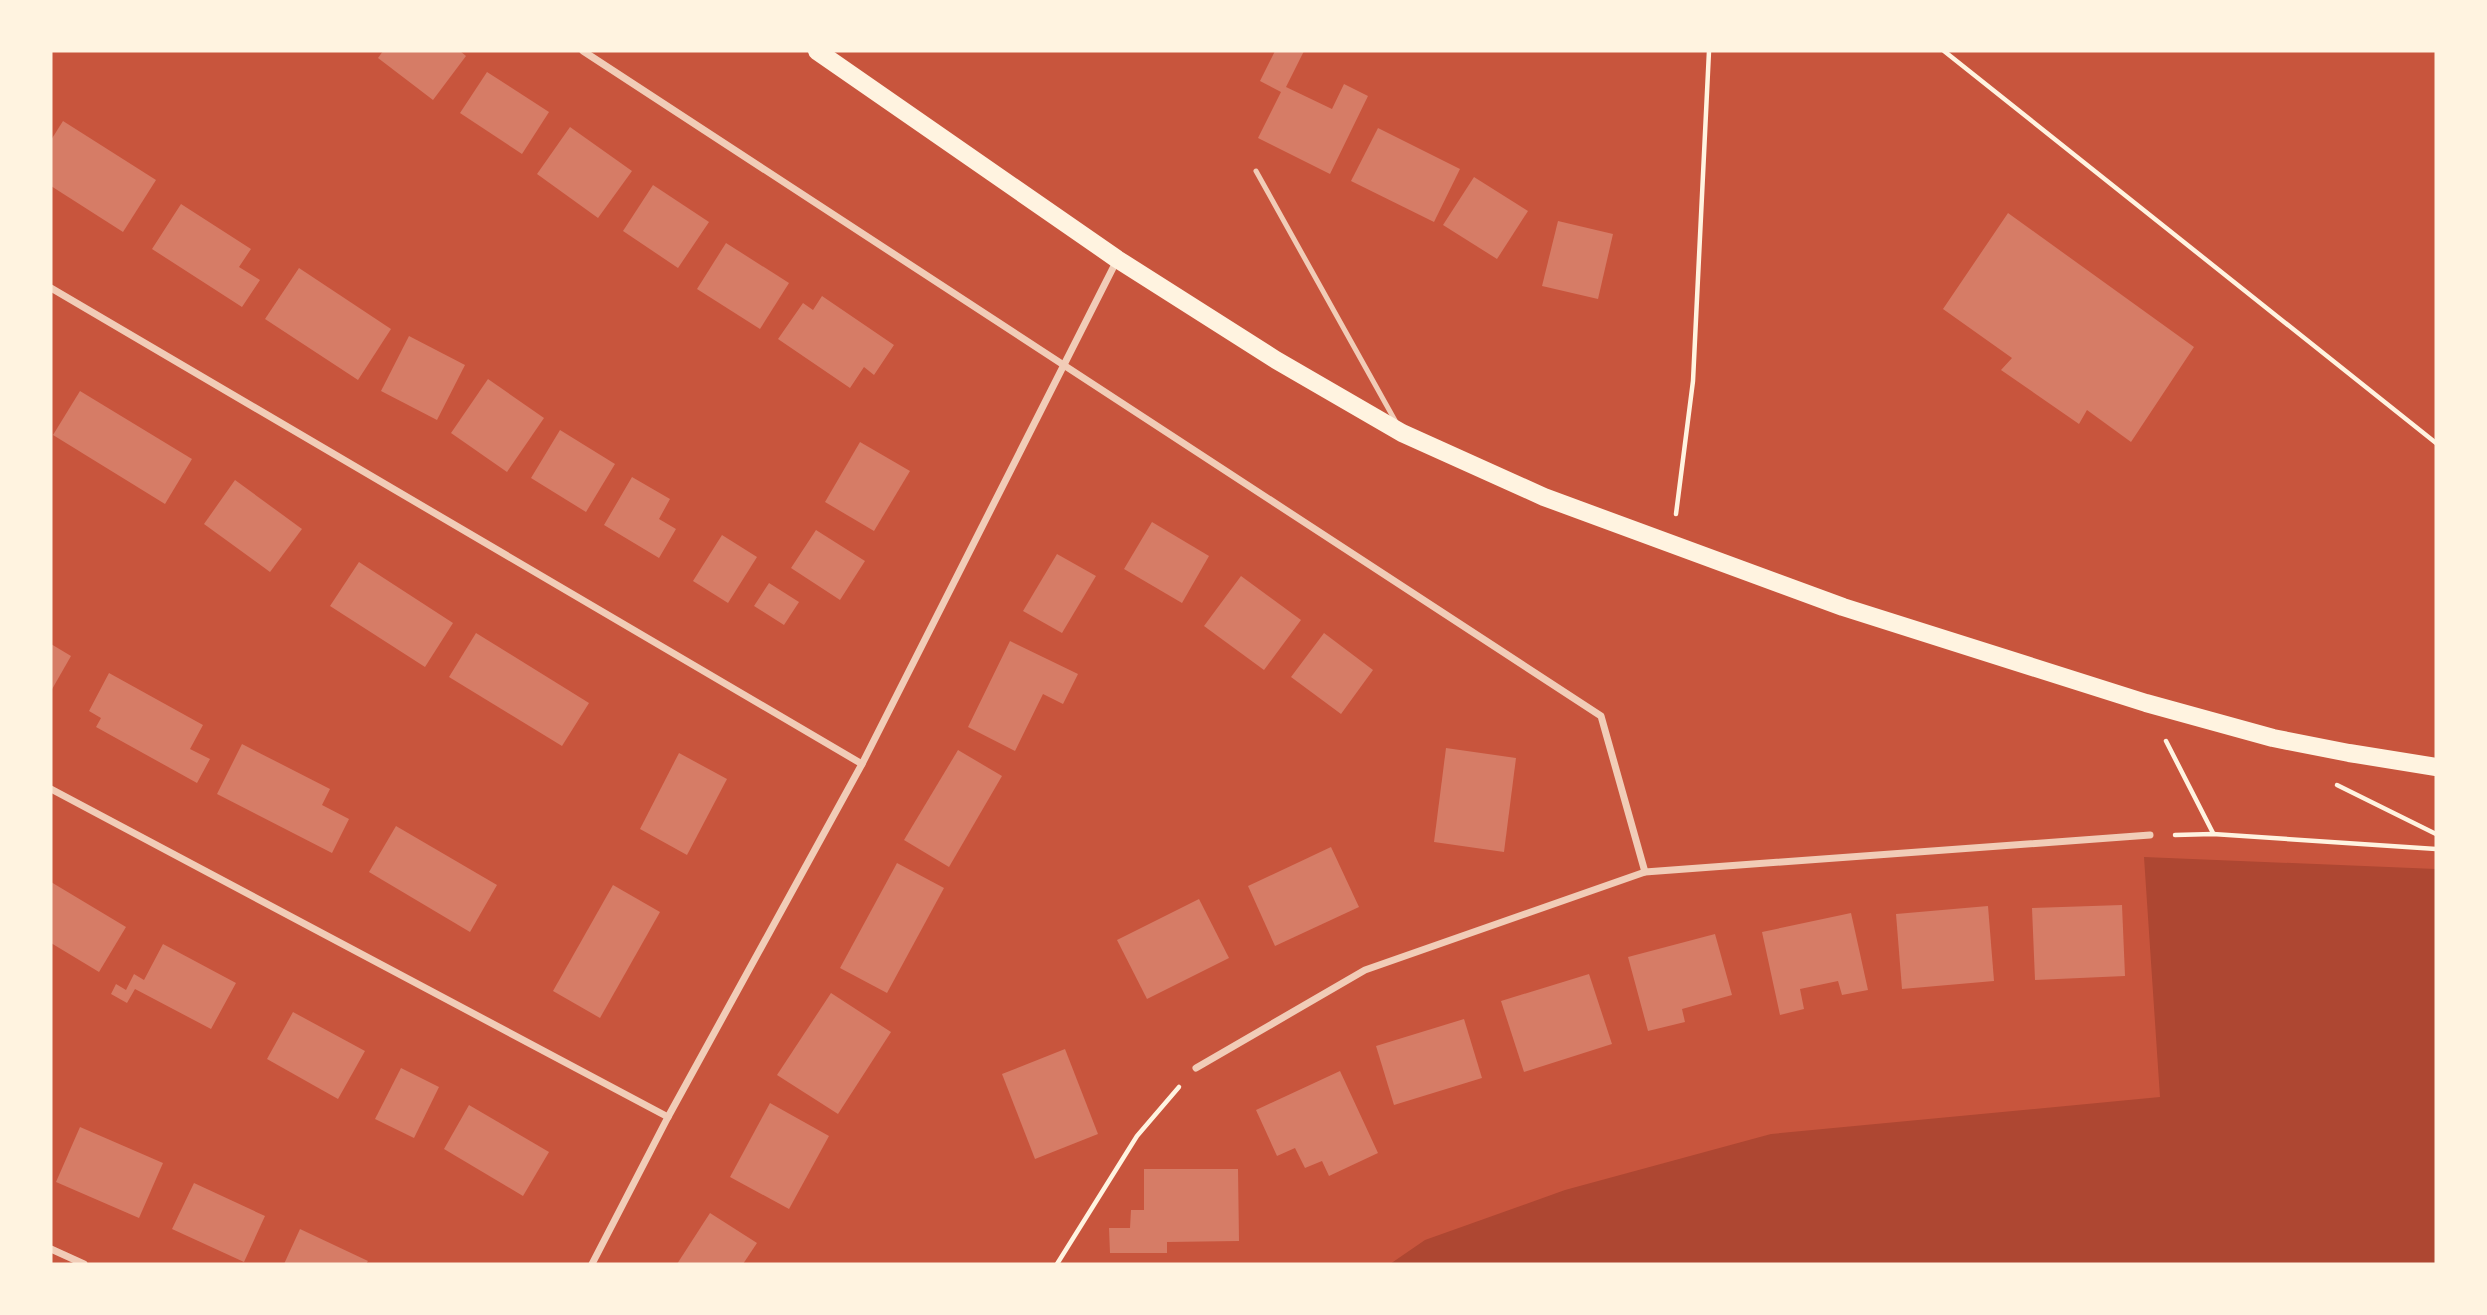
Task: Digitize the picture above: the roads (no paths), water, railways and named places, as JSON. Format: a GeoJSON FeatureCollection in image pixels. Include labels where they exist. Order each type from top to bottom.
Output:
{"type":"FeatureCollection","features":[{"type":"Feature","properties":{"kind":"main road"},"geometry":{"type":"LineString","coordinates":[[817,51],[1117,259],[1276,360],[1402,433],[1544,497],[1843,607],[2147,703],[2273,738],[2436,767]]}},
{"type":"Feature","properties":{"kind":"street"},"geometry":{"type":"LineString","coordinates":[[583,51],[1601,716],[1645,872]]}},
{"type":"Feature","properties":{"kind":"street"},"geometry":{"type":"LineString","coordinates":[[592,1264],[668,1117],[862,764],[1117,259]]}},
{"type":"Feature","properties":{"kind":"street"},"geometry":{"type":"LineString","coordinates":[[51,288],[862,764]]}},
{"type":"Feature","properties":{"kind":"street"},"geometry":{"type":"LineString","coordinates":[[51,789],[668,1117]]}},
{"type":"Feature","properties":{"kind":"street"},"geometry":{"type":"LineString","coordinates":[[1196,1068],[1365,970],[1645,872],[2150,835]]}},
{"type":"Feature","properties":{"kind":"street"},"geometry":{"type":"LineString","coordinates":[[51,1250],[84,1264]]}},
{"type":"Feature","properties":{"kind":"lane"},"geometry":{"type":"LineString","coordinates":[[1256,171],[1402,433]]}}]}
